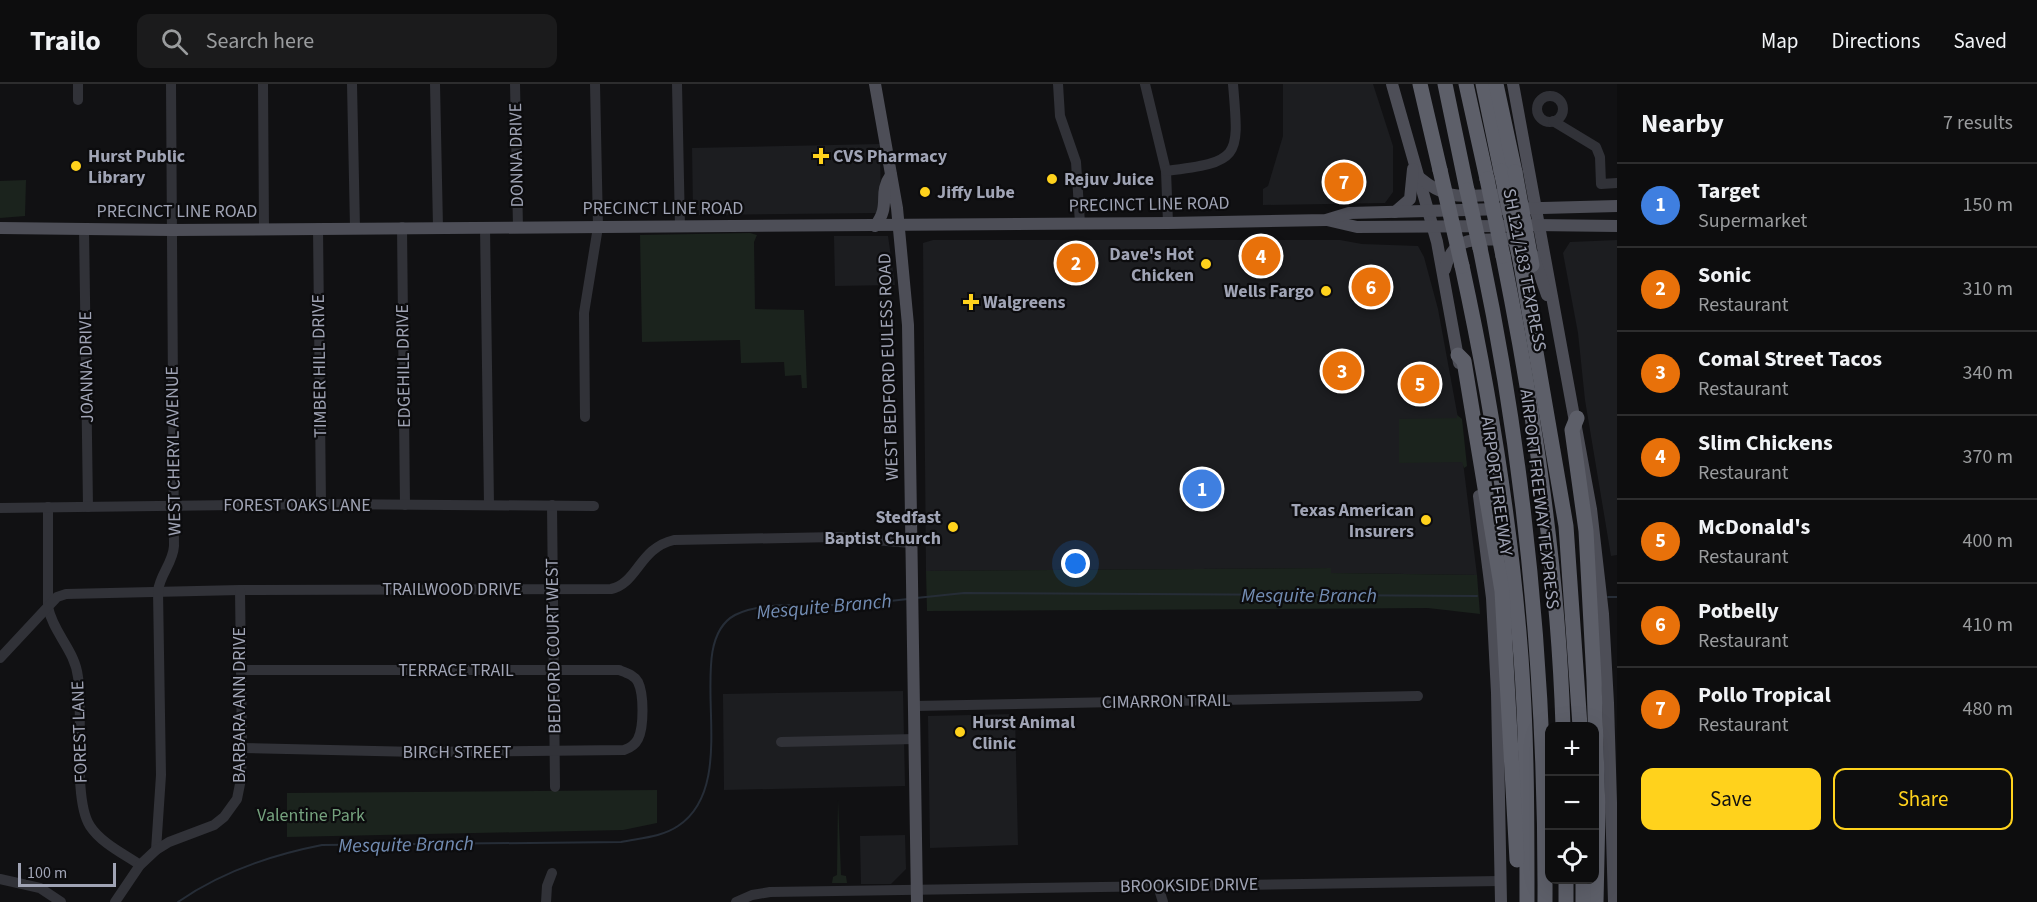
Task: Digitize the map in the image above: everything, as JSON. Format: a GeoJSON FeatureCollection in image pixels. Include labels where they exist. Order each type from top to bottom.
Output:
{"type":"FeatureCollection","features":[{"type":"Feature","properties":{"kind":"highway","name":"AIRPORT FREEWAY"},"geometry":{"type":"LineString","coordinates":[[1420,84],[1462,266],[1493,420],[1521,657],[1527,781],[1527,902]]}},
{"type":"Feature","properties":{"kind":"highway","name":"SH 121/183 TEXPRESS"},"geometry":{"type":"LineString","coordinates":[[1466,84],[1523,356],[1543,493],[1557,621],[1563,722]]}},
{"type":"Feature","properties":{"kind":"highway"},"geometry":{"type":"LineString","coordinates":[[1483,84],[1515,170]]}},
{"type":"Feature","properties":{"kind":"highway"},"geometry":{"type":"LineString","coordinates":[[1496,84],[1515,170],[1526,265],[1559,475],[1574,620],[1580,722]]}},
{"type":"Feature","properties":{"kind":"highway","name":"AIRPORT FREEWAY TEXPRESS"},"geometry":{"type":"LineString","coordinates":[[1445,86],[1480,248],[1510,408],[1529,547],[1542,720],[1545,902]]}},
{"type":"Feature","properties":{"kind":"highway"},"geometry":{"type":"LineString","coordinates":[[1458,356],[1464,361],[1502,591],[1519,902]]}},
{"type":"Feature","properties":{"kind":"highway"},"geometry":{"type":"LineString","coordinates":[[1577,418],[1572,430],[1586,531],[1594,680],[1598,802],[1596,902]]}},
{"type":"Feature","properties":{"kind":"highway"},"geometry":{"type":"LineString","coordinates":[[1566,884],[1566,902]]}},
{"type":"Feature","properties":{"kind":"highway"},"geometry":{"type":"LineString","coordinates":[[1583,884],[1583,902]]}},
{"type":"Feature","properties":{"kind":"main road","name":"WEST BEDFORD EULESS ROAD"},"geometry":{"type":"LineString","coordinates":[[875,84],[899,225],[908,325],[917,896]]}},
{"type":"Feature","properties":{"kind":"main road","name":"AIRPORT FREEWAY"},"geometry":{"type":"LineString","coordinates":[[1392,84],[1434,227],[1458,356],[1478,487],[1493,618],[1501,902]]}},
{"type":"Feature","properties":{"kind":"main road"},"geometry":{"type":"LineString","coordinates":[[1419,177],[1437,192],[1446,195],[1510,195],[1518,190],[1515,170],[1519,112],[1513,84]]}},
{"type":"Feature","properties":{"kind":"main road"},"geometry":{"type":"LineString","coordinates":[[1395,212],[1410,199],[1413,186],[1412,153]]}},
{"type":"Feature","properties":{"kind":"main road"},"geometry":{"type":"LineString","coordinates":[[1515,170],[1537,206],[1550,277]]}},
{"type":"Feature","properties":{"kind":"main road"},"geometry":{"type":"LineString","coordinates":[[875,226],[884,213],[884,185],[891,175]]}},
{"type":"Feature","properties":{"kind":"main road","name":"PRECINCT LINE ROAD"},"geometry":{"type":"LineString","coordinates":[[1326,220],[1349,213],[1537,206],[1617,206]]}},
{"type":"Feature","properties":{"kind":"main road","name":"PRECINCT LINE ROAD"},"geometry":{"type":"LineString","coordinates":[[0,228],[171,231],[1326,220],[1357,227],[1617,226]]}},
{"type":"Feature","properties":{"kind":"main road"},"geometry":{"type":"LineString","coordinates":[[1570,226],[1561,228],[1548,248],[1553,303],[1577,418],[1591,509],[1603,614],[1614,902]]}},
{"type":"Feature","properties":{"kind":"main road"},"geometry":{"type":"LineString","coordinates":[[1444,274],[1449,252],[1460,244],[1516,239],[1531,251],[1548,297],[1553,303]]}},
{"type":"Feature","properties":{"kind":"street"},"geometry":{"type":"LineString","coordinates":[[78,84],[78,100]]}},
{"type":"Feature","properties":{"kind":"street","name":"WEST CHERYL AVENUE"},"geometry":{"type":"LineString","coordinates":[[156,850],[161,776],[158,591],[161,573],[173,555],[174,506],[171,84]]}},
{"type":"Feature","properties":{"kind":"street"},"geometry":{"type":"LineString","coordinates":[[263,84],[264,229]]}},
{"type":"Feature","properties":{"kind":"street"},"geometry":{"type":"LineString","coordinates":[[352,84],[355,228]]}},
{"type":"Feature","properties":{"kind":"street"},"geometry":{"type":"LineString","coordinates":[[435,84],[438,227]]}},
{"type":"Feature","properties":{"kind":"street","name":"DONNA DRIVE"},"geometry":{"type":"LineString","coordinates":[[515,84],[518,227]]}},
{"type":"Feature","properties":{"kind":"street"},"geometry":{"type":"LineString","coordinates":[[585,417],[584,313],[598,227],[595,84]]}},
{"type":"Feature","properties":{"kind":"street"},"geometry":{"type":"LineString","coordinates":[[677,84],[680,227]]}},
{"type":"Feature","properties":{"kind":"street"},"geometry":{"type":"LineString","coordinates":[[1058,84],[1060,116],[1076,162],[1080,223]]}},
{"type":"Feature","properties":{"kind":"street"},"geometry":{"type":"LineString","coordinates":[[1144,84],[1166,171],[1168,223]]}},
{"type":"Feature","properties":{"kind":"street"},"geometry":{"type":"LineString","coordinates":[[1166,171],[1218,163],[1227,156],[1236,140],[1233,84]]}},
{"type":"Feature","properties":{"kind":"street"},"geometry":{"type":"LineString","coordinates":[[1537,110],[1543,98],[1550,96],[1557,98],[1562,104],[1562,113],[1553,121]]}},
{"type":"Feature","properties":{"kind":"street"},"geometry":{"type":"LineString","coordinates":[[1519,112],[1537,110]]}},
{"type":"Feature","properties":{"kind":"street"},"geometry":{"type":"LineString","coordinates":[[1537,110],[1544,120],[1553,121],[1596,147],[1600,157],[1601,184],[1617,183]]}},
{"type":"Feature","properties":{"kind":"street"},"geometry":{"type":"LineString","coordinates":[[485,227],[489,505]]}},
{"type":"Feature","properties":{"kind":"street","name":"JOANNA DRIVE"},"geometry":{"type":"LineString","coordinates":[[84,228],[88,507]]}},
{"type":"Feature","properties":{"kind":"street","name":"TIMBER HILL DRIVE"},"geometry":{"type":"LineString","coordinates":[[318,228],[321,504]]}},
{"type":"Feature","properties":{"kind":"street","name":"EDGEHILL DRIVE"},"geometry":{"type":"LineString","coordinates":[[402,228],[405,505]]}},
{"type":"Feature","properties":{"kind":"street","name":"FOREST OAKS LANE"},"geometry":{"type":"LineString","coordinates":[[0,508],[321,504],[594,506]]}},
{"type":"Feature","properties":{"kind":"street","name":"BEDFORD COURT WEST"},"geometry":{"type":"LineString","coordinates":[[552,505],[555,787]]}},
{"type":"Feature","properties":{"kind":"street","name":"FOREST LANE"},"geometry":{"type":"LineString","coordinates":[[48,507],[48,607],[50,619],[68,648],[78,675],[81,790],[86,818],[97,834],[140,865]]}},
{"type":"Feature","properties":{"kind":"street","name":"TRAILWOOD DRIVE"},"geometry":{"type":"LineString","coordinates":[[0,658],[48,607],[66,594],[158,591],[618,587],[654,547],[674,540],[837,537],[911,543]]}},
{"type":"Feature","properties":{"kind":"street","name":"BARBARA ANN DRIVE"},"geometry":{"type":"LineString","coordinates":[[115,902],[140,865],[156,850],[169,842],[199,832],[224,817],[239,790],[242,748],[240,590]]}},
{"type":"Feature","properties":{"kind":"street","name":"TERRACE TRAIL"},"geometry":{"type":"LineString","coordinates":[[241,670],[619,670],[631,674],[638,682],[641,710]]}},
{"type":"Feature","properties":{"kind":"street","name":"CIMARRON TRAIL"},"geometry":{"type":"LineString","coordinates":[[914,706],[1419,696]]}},
{"type":"Feature","properties":{"kind":"street","name":"BIRCH STREET"},"geometry":{"type":"LineString","coordinates":[[242,748],[624,750],[632,747],[638,739],[641,710]]}},
{"type":"Feature","properties":{"kind":"street"},"geometry":{"type":"LineString","coordinates":[[782,742],[915,740]]}},
{"type":"Feature","properties":{"kind":"street"},"geometry":{"type":"LineString","coordinates":[[546,902],[547,886],[552,873]]}},
{"type":"Feature","properties":{"kind":"street"},"geometry":{"type":"LineString","coordinates":[[0,879],[40,888],[61,902]]}},
{"type":"Feature","properties":{"kind":"street","name":"BROOKSIDE DRIVE"},"geometry":{"type":"LineString","coordinates":[[736,902],[752,895],[770,892],[917,896],[1158,886],[1500,880]]}},
{"type":"Feature","properties":{"kind":"street"},"geometry":{"type":"LineString","coordinates":[[1158,886],[1163,902]]}},
{"type":"Feature","properties":{"kind":"shaded area"},"geometry":{"type":"Polygon","coordinates":[[[1283,84],[1373,84],[1393,146],[1393,192],[1385,203],[1263,205],[1263,189],[1268,186],[1283,136],[1283,84]]]}},
{"type":"Feature","properties":{"kind":"shaded area"},"geometry":{"type":"Polygon","coordinates":[[[880,144],[881,205],[876,213],[699,215],[699,210],[693,210],[692,148],[880,144]]]}},
{"type":"Feature","properties":{"kind":"shaded area"},"geometry":{"type":"Polygon","coordinates":[[[834,236],[888,236],[895,285],[835,286],[834,236]]]}},
{"type":"Feature","properties":{"kind":"shaded area"},"geometry":{"type":"Polygon","coordinates":[[[933,240],[1340,240],[1362,244],[1418,246],[1424,257],[1438,309],[1458,418],[1399,462],[1463,462],[1477,575],[1331,573],[1331,568],[926,571],[923,243],[933,240]]]}},
{"type":"Feature","properties":{"kind":"shaded area"},"geometry":{"type":"Polygon","coordinates":[[[1617,240],[1617,555],[1611,556],[1585,400],[1578,333],[1563,253],[1570,242],[1617,240]]]}},
{"type":"Feature","properties":{"kind":"shaded area"},"geometry":{"type":"Polygon","coordinates":[[[903,691],[905,786],[724,790],[723,694],[903,691]]]}},
{"type":"Feature","properties":{"kind":"shaded area"},"geometry":{"type":"Polygon","coordinates":[[[1015,714],[1018,845],[930,848],[928,716],[1015,714]]]}},
{"type":"Feature","properties":{"kind":"shaded area"},"geometry":{"type":"Polygon","coordinates":[[[905,835],[906,869],[891,884],[861,884],[860,836],[905,835]]]}},
{"type":"Feature","properties":{"kind":"green space"},"geometry":{"type":"Polygon","coordinates":[[[26,180],[25,216],[0,218],[0,181],[26,180]]]}},
{"type":"Feature","properties":{"kind":"green space"},"geometry":{"type":"Polygon","coordinates":[[[750,233],[757,235],[754,242],[755,309],[804,310],[807,388],[802,388],[801,375],[785,376],[784,362],[741,363],[740,340],[642,342],[640,235],[750,233]]]}},
{"type":"Feature","properties":{"kind":"green space"},"geometry":{"type":"Polygon","coordinates":[[[1457,415],[1462,419],[1467,466],[1464,468],[1462,462],[1399,463],[1399,419],[1457,418],[1457,415]]]}},
{"type":"Feature","properties":{"kind":"green space"},"geometry":{"type":"Polygon","coordinates":[[[1331,568],[1331,573],[1477,575],[1480,614],[1428,608],[927,611],[926,571],[1331,568]]]}},
{"type":"Feature","properties":{"kind":"green space","name":"Valentine Park"},"geometry":{"type":"Polygon","coordinates":[[[657,790],[657,823],[623,830],[287,837],[287,793],[657,790]]]}},
{"type":"Feature","properties":{"kind":"green space"},"geometry":{"type":"Polygon","coordinates":[[[838,800],[841,875],[846,876],[847,883],[832,883],[833,877],[837,875],[838,800]]]}},
{"type":"Feature","properties":{"kind":"waterway","name":"Mesquite Branch"},"geometry":{"type":"LineString","coordinates":[[916,598],[964,593],[1477,596]]}},
{"type":"Feature","properties":{"kind":"waterway","name":"Mesquite Branch"},"geometry":{"type":"LineString","coordinates":[[1608,597],[1617,597]]}},
{"type":"Feature","properties":{"kind":"waterway","name":"Mesquite Branch"},"geometry":{"type":"LineString","coordinates":[[178,902],[229,873],[284,854],[322,845],[621,842],[665,833],[678,826],[698,805],[708,778],[711,747],[712,654],[719,631],[735,615],[771,606],[844,605],[908,599]]}},
{"type":"Feature","properties":{"kind":"place","name":"CVS Pharmacy"},"geometry":{"type":"Point","coordinates":[821,156]}},
{"type":"Feature","properties":{"kind":"place","name":"Hurst Public Library"},"geometry":{"type":"Point","coordinates":[76,166]}},
{"type":"Feature","properties":{"kind":"place","name":"Rejuv Juice"},"geometry":{"type":"Point","coordinates":[1052,179]}},
{"type":"Feature","properties":{"kind":"place","name":"Pollo Tropical"},"geometry":{"type":"Point","coordinates":[1344,182]}},
{"type":"Feature","properties":{"kind":"place","name":"Jiffy Lube"},"geometry":{"type":"Point","coordinates":[925,192]}},
{"type":"Feature","properties":{"kind":"place","name":"Slim Chickens"},"geometry":{"type":"Point","coordinates":[1261,256]}},
{"type":"Feature","properties":{"kind":"place","name":"Sonic"},"geometry":{"type":"Point","coordinates":[1076,263]}},
{"type":"Feature","properties":{"kind":"place","name":"Dave's Hot Chicken"},"geometry":{"type":"Point","coordinates":[1206,264]}},
{"type":"Feature","properties":{"kind":"place","name":"Potbelly"},"geometry":{"type":"Point","coordinates":[1371,287]}},
{"type":"Feature","properties":{"kind":"place","name":"Wells Fargo"},"geometry":{"type":"Point","coordinates":[1326,291]}},
{"type":"Feature","properties":{"kind":"place","name":"Walgreens"},"geometry":{"type":"Point","coordinates":[971,302]}},
{"type":"Feature","properties":{"kind":"place","name":"Comal Street Tacos"},"geometry":{"type":"Point","coordinates":[1342,371]}},
{"type":"Feature","properties":{"kind":"place","name":"McDonald's"},"geometry":{"type":"Point","coordinates":[1420,384]}},
{"type":"Feature","properties":{"kind":"place","name":"Target"},"geometry":{"type":"Point","coordinates":[1202,489]}},
{"type":"Feature","properties":{"kind":"place","name":"Texas American Insurers"},"geometry":{"type":"Point","coordinates":[1426,520]}},
{"type":"Feature","properties":{"kind":"place","name":"Stedfast Baptist Church"},"geometry":{"type":"Point","coordinates":[953,527]}},
{"type":"Feature","properties":{"kind":"place","name":"Hurst Animal Clinic"},"geometry":{"type":"Point","coordinates":[960,732]}}]}
